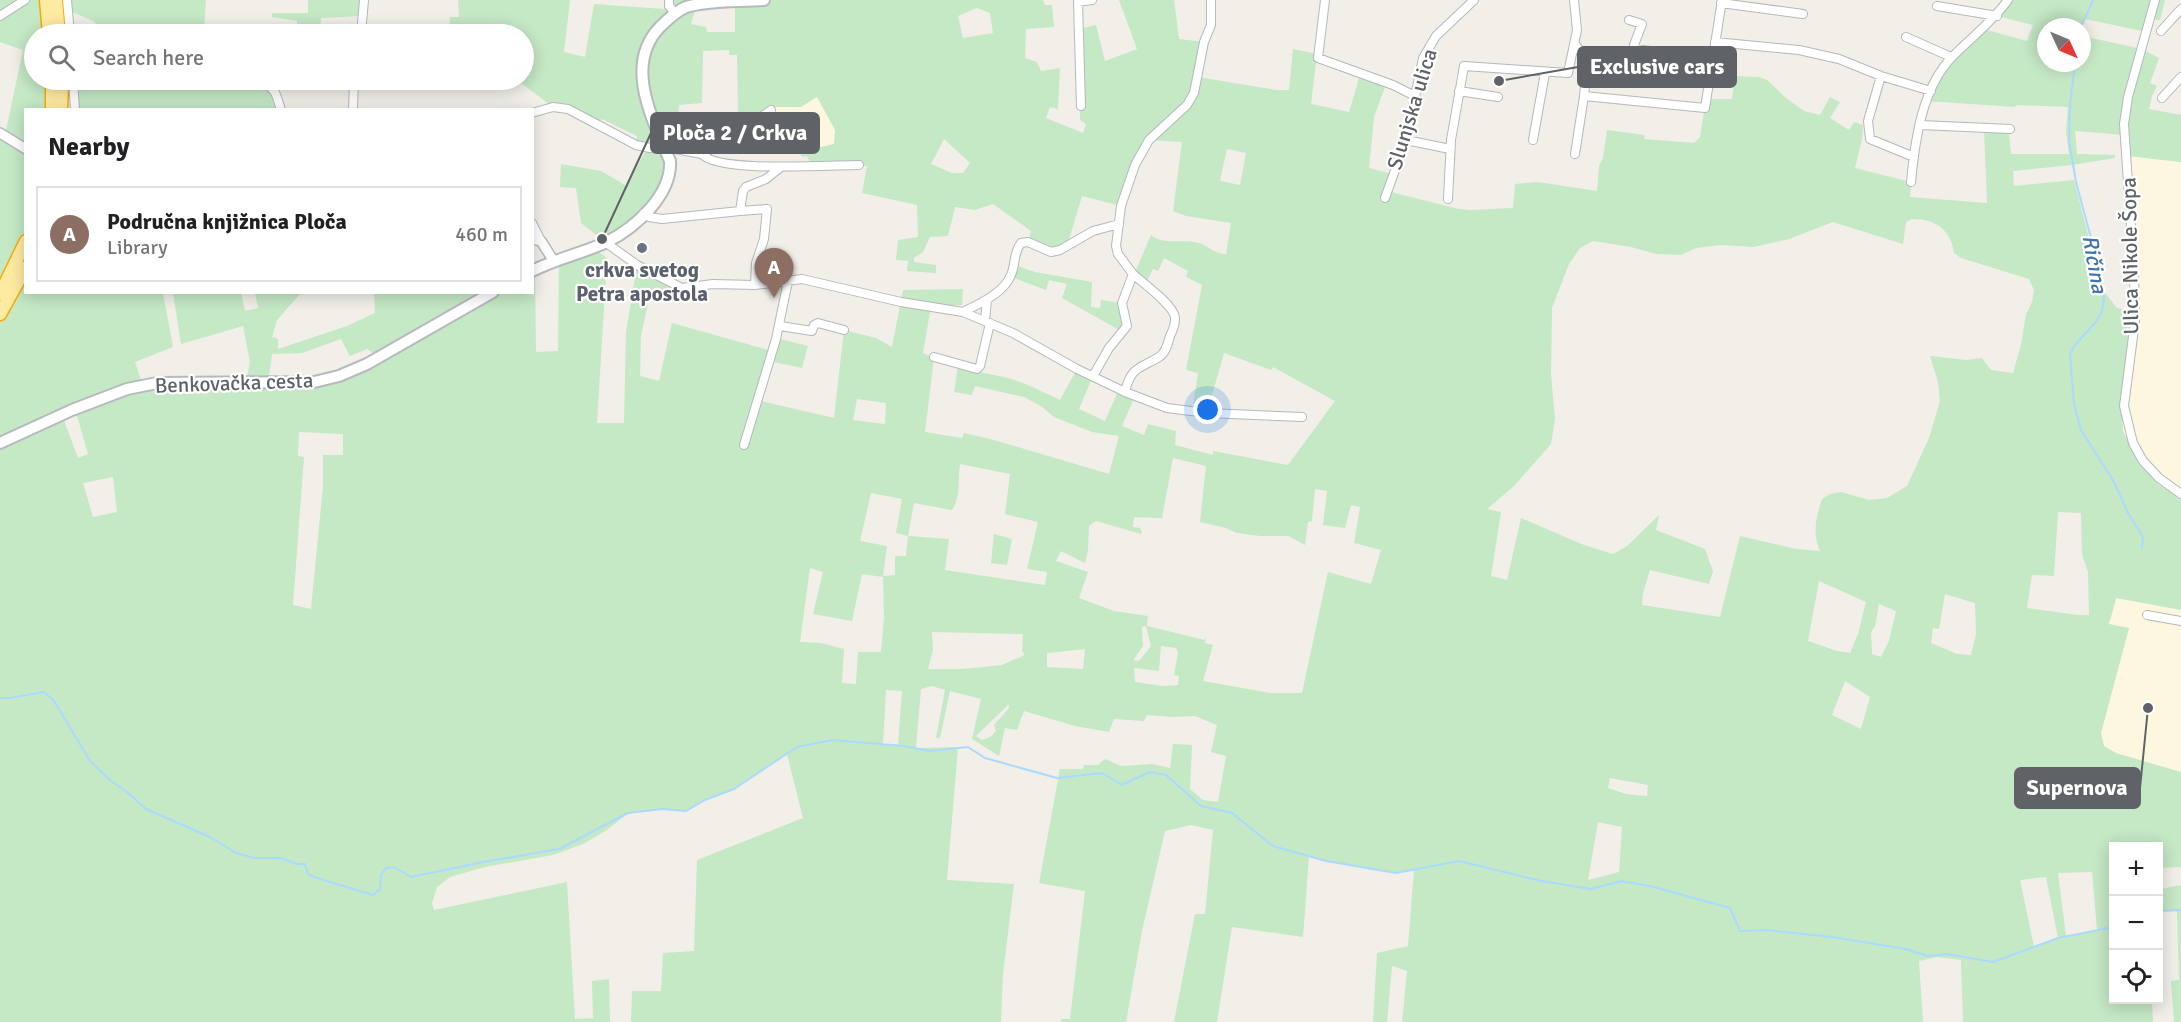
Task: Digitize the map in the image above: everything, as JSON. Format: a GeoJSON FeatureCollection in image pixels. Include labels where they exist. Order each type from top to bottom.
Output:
{"type":"FeatureCollection","features":[{"type":"Feature","properties":{"kind":"highway"},"geometry":{"type":"LineString","coordinates":[[46,0],[48,24]]}},
{"type":"Feature","properties":{"kind":"highway"},"geometry":{"type":"LineString","coordinates":[[56,0],[58,24]]}},
{"type":"Feature","properties":{"kind":"highway"},"geometry":{"type":"LineString","coordinates":[[52,90],[52,108]]}},
{"type":"Feature","properties":{"kind":"highway"},"geometry":{"type":"LineString","coordinates":[[61,108],[62,90]]}},
{"type":"Feature","properties":{"kind":"highway"},"geometry":{"type":"LineString","coordinates":[[0,294],[24,245]]}},
{"type":"Feature","properties":{"kind":"highway"},"geometry":{"type":"LineString","coordinates":[[0,314],[24,271]]}},
{"type":"Feature","properties":{"kind":"main road"},"geometry":{"type":"LineString","coordinates":[[534,270],[553,260],[605,242],[632,225],[661,195],[671,172],[670,161],[643,91],[641,72],[644,55],[654,34],[675,13],[684,8],[764,0]]}},
{"type":"Feature","properties":{"kind":"main road","name":"Benkovačka cesta"},"geometry":{"type":"LineString","coordinates":[[0,442],[106,397],[157,382],[314,382],[339,376],[367,364],[490,294]]}},
{"type":"Feature","properties":{"kind":"street"},"geometry":{"type":"LineString","coordinates":[[0,16],[25,0]]}},
{"type":"Feature","properties":{"kind":"street"},"geometry":{"type":"LineString","coordinates":[[68,0],[69,24]]}},
{"type":"Feature","properties":{"kind":"street"},"geometry":{"type":"LineString","coordinates":[[362,24],[364,0]]}},
{"type":"Feature","properties":{"kind":"street"},"geometry":{"type":"LineString","coordinates":[[669,0],[669,6],[675,13]]}},
{"type":"Feature","properties":{"kind":"street"},"geometry":{"type":"LineString","coordinates":[[1081,106],[1078,2],[1092,0]]}},
{"type":"Feature","properties":{"kind":"street"},"geometry":{"type":"LineString","coordinates":[[1125,392],[1127,382],[1133,373],[1142,365],[1161,356],[1175,322],[1174,314],[1133,274],[1118,254],[1116,246],[1121,206],[1135,165],[1149,140],[1187,105],[1194,93],[1204,42],[1211,25],[1211,0]]}},
{"type":"Feature","properties":{"kind":"street"},"geometry":{"type":"LineString","coordinates":[[1325,0],[1318,58],[1394,84],[1415,96]]}},
{"type":"Feature","properties":{"kind":"street","name":"Slunjska ulica"},"geometry":{"type":"LineString","coordinates":[[1384,198],[1406,140],[1423,58],[1436,36],[1474,0]]}},
{"type":"Feature","properties":{"kind":"street"},"geometry":{"type":"LineString","coordinates":[[1448,199],[1450,149],[1464,66],[1568,73],[1577,30],[1574,0]]}},
{"type":"Feature","properties":{"kind":"street"},"geometry":{"type":"LineString","coordinates":[[1911,182],[1920,125],[1931,91],[1951,57],[1997,16],[2008,0]]}},
{"type":"Feature","properties":{"kind":"street","name":"Ulica Nikole Šopa"},"geometry":{"type":"LineString","coordinates":[[2155,0],[2128,97],[2124,124],[2135,321],[2124,406],[2133,443],[2143,461],[2159,478],[2181,494]]}},
{"type":"Feature","properties":{"kind":"street"},"geometry":{"type":"LineString","coordinates":[[1584,96],[1705,108],[1721,2],[1803,14]]}},
{"type":"Feature","properties":{"kind":"street"},"geometry":{"type":"LineString","coordinates":[[1937,6],[1997,16]]}},
{"type":"Feature","properties":{"kind":"street"},"geometry":{"type":"LineString","coordinates":[[2161,31],[2181,9]]}},
{"type":"Feature","properties":{"kind":"street"},"geometry":{"type":"LineString","coordinates":[[1629,20],[1642,24],[1634,45],[1635,49],[1712,59]]}},
{"type":"Feature","properties":{"kind":"street"},"geometry":{"type":"LineString","coordinates":[[1906,37],[1951,57]]}},
{"type":"Feature","properties":{"kind":"street"},"geometry":{"type":"LineString","coordinates":[[1715,42],[1799,50],[1839,59],[1881,76],[1931,91]]}},
{"type":"Feature","properties":{"kind":"street"},"geometry":{"type":"LineString","coordinates":[[1575,45],[1583,54],[1587,64],[1575,154]]}},
{"type":"Feature","properties":{"kind":"street"},"geometry":{"type":"LineString","coordinates":[[1533,140],[1545,73]]}},
{"type":"Feature","properties":{"kind":"street"},"geometry":{"type":"LineString","coordinates":[[1881,76],[1868,121],[1870,139],[1914,157]]}},
{"type":"Feature","properties":{"kind":"street"},"geometry":{"type":"LineString","coordinates":[[2162,98],[2181,77]]}},
{"type":"Feature","properties":{"kind":"street"},"geometry":{"type":"LineString","coordinates":[[74,90],[75,108]]}},
{"type":"Feature","properties":{"kind":"street"},"geometry":{"type":"LineString","coordinates":[[273,90],[280,108]]}},
{"type":"Feature","properties":{"kind":"street"},"geometry":{"type":"LineString","coordinates":[[353,108],[354,90]]}},
{"type":"Feature","properties":{"kind":"street"},"geometry":{"type":"LineString","coordinates":[[1459,91],[1498,97]]}},
{"type":"Feature","properties":{"kind":"street"},"geometry":{"type":"LineString","coordinates":[[534,112],[553,107],[568,110],[636,145],[650,148],[665,147],[702,154],[706,159],[714,162],[781,167],[859,165]]}},
{"type":"Feature","properties":{"kind":"street"},"geometry":{"type":"LineString","coordinates":[[702,154],[771,110]]}},
{"type":"Feature","properties":{"kind":"street"},"geometry":{"type":"LineString","coordinates":[[1920,125],[2010,129]]}},
{"type":"Feature","properties":{"kind":"street"},"geometry":{"type":"LineString","coordinates":[[0,133],[24,148]]}},
{"type":"Feature","properties":{"kind":"street"},"geometry":{"type":"LineString","coordinates":[[1406,140],[1450,149]]}},
{"type":"Feature","properties":{"kind":"street"},"geometry":{"type":"LineString","coordinates":[[740,211],[743,191],[766,179],[781,167]]}},
{"type":"Feature","properties":{"kind":"street"},"geometry":{"type":"LineString","coordinates":[[644,214],[649,218],[662,219],[767,210],[764,239],[756,263],[755,285]]}},
{"type":"Feature","properties":{"kind":"street"},"geometry":{"type":"LineString","coordinates":[[963,312],[987,300],[1011,277],[1015,255],[1021,243],[1028,242],[1051,252],[1060,250],[1093,231],[1119,224]]}},
{"type":"Feature","properties":{"kind":"street"},"geometry":{"type":"LineString","coordinates":[[537,240],[553,260]]}},
{"type":"Feature","properties":{"kind":"street"},"geometry":{"type":"LineString","coordinates":[[605,242],[637,265],[682,288],[713,284],[755,285],[802,279],[902,302],[963,312],[1012,333],[1077,369],[1125,392],[1167,408],[1207,413],[1302,417]]}},
{"type":"Feature","properties":{"kind":"street"},"geometry":{"type":"LineString","coordinates":[[1093,376],[1109,348],[1127,326],[1122,303],[1133,274]]}},
{"type":"Feature","properties":{"kind":"street"},"geometry":{"type":"LineString","coordinates":[[744,445],[780,326],[788,281]]}},
{"type":"Feature","properties":{"kind":"street"},"geometry":{"type":"LineString","coordinates":[[934,357],[977,369],[980,366],[987,322],[987,300]]}},
{"type":"Feature","properties":{"kind":"street"},"geometry":{"type":"LineString","coordinates":[[780,326],[813,331],[814,325],[818,323],[844,330]]}},
{"type":"Feature","properties":{"kind":"street"},"geometry":{"type":"LineString","coordinates":[[2147,615],[2181,621]]}},
{"type":"Feature","properties":{"kind":"shaded area"},"geometry":{"type":"Polygon","coordinates":[[[817,96],[836,130],[834,144],[798,152],[768,107],[801,107],[817,96]]]}},
{"type":"Feature","properties":{"kind":"shaded area"},"geometry":{"type":"Polygon","coordinates":[[[2123,155],[2181,162],[2181,499],[2159,485],[2140,465],[2123,431],[2122,413],[2130,310],[2123,155]]]}},
{"type":"Feature","properties":{"kind":"shaded area"},"geometry":{"type":"Polygon","coordinates":[[[2117,598],[2181,610],[2181,772],[2116,754],[2104,746],[2101,733],[2129,628],[2109,624],[2117,598]]]}},
{"type":"Feature","properties":{"kind":"green space"},"geometry":{"type":"Polygon","coordinates":[[[0,0],[206,0],[204,24],[96,24],[68,10],[53,14],[54,24],[24,24],[24,90],[56,90],[55,108],[24,108],[24,294],[163,294],[173,347],[135,362],[143,386],[246,383],[250,362],[243,326],[181,344],[173,294],[241,294],[245,311],[258,308],[255,294],[300,294],[277,320],[272,337],[278,339],[278,349],[347,326],[375,313],[374,294],[534,294],[535,270],[536,352],[558,351],[559,258],[596,250],[607,258],[597,423],[624,423],[626,332],[637,265],[670,283],[678,302],[651,290],[641,335],[640,376],[659,381],[672,323],[772,351],[780,339],[808,346],[802,368],[769,361],[757,400],[834,418],[844,330],[876,338],[892,347],[903,290],[963,289],[962,305],[931,306],[923,353],[934,358],[925,432],[962,438],[964,433],[1109,474],[1119,436],[1092,432],[1054,417],[1041,406],[1024,397],[975,386],[972,395],[954,392],[958,366],[1015,380],[1060,400],[1077,369],[1093,376],[1079,409],[1105,421],[1119,389],[1135,396],[1122,426],[1144,435],[1148,424],[1176,431],[1175,445],[1213,455],[1213,451],[1288,465],[1335,401],[1273,367],[1271,370],[1224,353],[1207,413],[1192,412],[1198,373],[1186,370],[1202,285],[1186,277],[1188,271],[1164,258],[1158,271],[1153,269],[1145,285],[1133,282],[1124,303],[1123,332],[1062,298],[1067,284],[1049,280],[1046,290],[1011,277],[1014,265],[1035,272],[1092,282],[1091,307],[1100,308],[1101,300],[1122,303],[1151,235],[1168,241],[1199,243],[1215,252],[1226,254],[1231,223],[1186,216],[1173,211],[1182,142],[1149,140],[1121,206],[1082,196],[1067,246],[1060,250],[1028,242],[1031,231],[993,204],[975,210],[955,207],[948,236],[930,237],[923,252],[914,258],[914,262],[936,265],[936,273],[907,271],[908,261],[896,260],[898,240],[918,237],[917,205],[862,193],[867,166],[811,165],[807,156],[803,157],[798,152],[834,144],[835,130],[817,97],[801,107],[768,107],[741,126],[738,112],[737,55],[729,55],[729,50],[703,51],[702,103],[679,105],[677,143],[665,147],[670,161],[661,195],[605,242],[581,223],[576,188],[560,187],[561,164],[601,171],[627,186],[647,148],[636,145],[637,136],[602,119],[597,126],[568,109],[553,107],[530,90],[534,90],[534,24],[450,24],[450,17],[459,17],[458,0],[570,0],[564,52],[585,57],[594,4],[664,9],[668,0],[1043,0],[1045,5],[1052,5],[1054,27],[1026,29],[1025,58],[1037,62],[1041,71],[1060,68],[1058,109],[1050,107],[1046,118],[1083,133],[1086,124],[1080,120],[1079,29],[1096,25],[1105,61],[1137,49],[1119,0],[1174,0],[1179,39],[1204,42],[1198,77],[1276,90],[1289,90],[1293,49],[1317,54],[1311,104],[1349,112],[1360,75],[1386,84],[1374,117],[1369,168],[1392,174],[1387,191],[1470,210],[1513,208],[1515,184],[1538,182],[1597,191],[1599,166],[1603,158],[1607,130],[1645,135],[1644,139],[1694,143],[1700,137],[1706,99],[1732,99],[1735,76],[1759,77],[1767,80],[1804,111],[1820,115],[1830,97],[1840,102],[1830,118],[1849,130],[1854,122],[1863,125],[1855,168],[1911,182],[1910,197],[1987,203],[1984,130],[2009,133],[2011,154],[2069,154],[2066,131],[2068,107],[2016,105],[2015,107],[1927,101],[1937,77],[1983,29],[2027,41],[2033,25],[1997,16],[2008,0],[2165,0],[2160,20],[2150,19],[2147,32],[2091,20],[2091,18],[2037,18],[2037,72],[2091,72],[2091,38],[2142,49],[2159,58],[2150,83],[2157,86],[2149,109],[2181,115],[2181,162],[2127,156],[2125,135],[2075,131],[2077,154],[2115,155],[2115,158],[2013,171],[2014,186],[2074,180],[2102,289],[2117,308],[2130,310],[2122,413],[2123,431],[2140,465],[2159,485],[2181,499],[2181,610],[2116,598],[2109,624],[2129,628],[2101,733],[2104,746],[2116,753],[2181,772],[2181,867],[2163,868],[2163,842],[2109,842],[2109,1004],[2152,1004],[2153,1022],[1963,1022],[1961,960],[1937,957],[1919,961],[1923,1022],[1402,1022],[1407,971],[1392,966],[1387,1022],[1373,1022],[1377,953],[1408,946],[1414,870],[1396,873],[1309,856],[1303,937],[1232,927],[1217,1022],[1174,1022],[1195,914],[1205,914],[1213,830],[1191,825],[1165,831],[1142,931],[1126,1022],[1061,1022],[1061,1019],[1070,1019],[1085,891],[1039,883],[1060,769],[1083,769],[1084,765],[1098,765],[1105,759],[1121,766],[1152,764],[1170,768],[1173,744],[1192,745],[1190,789],[1203,800],[1218,802],[1226,756],[1211,752],[1217,725],[1195,716],[1147,715],[1144,721],[1114,719],[1109,732],[1075,726],[1024,711],[1017,730],[1005,728],[999,756],[972,739],[981,699],[950,691],[940,738],[936,738],[945,690],[932,686],[921,689],[916,748],[958,747],[947,880],[1014,884],[1003,974],[1001,1022],[631,1022],[632,991],[661,991],[663,953],[694,951],[697,860],[803,818],[787,754],[734,789],[705,800],[686,811],[662,809],[628,813],[607,830],[583,844],[553,855],[485,867],[450,877],[437,887],[432,903],[434,910],[567,882],[575,1019],[593,1018],[592,981],[609,979],[610,1022],[0,1022],[0,133],[5,135],[23,50],[0,42],[0,0]],[[735,2],[697,5],[691,24],[706,27],[707,32],[735,32],[735,2]],[[977,8],[958,16],[963,38],[993,33],[990,13],[977,8]],[[944,139],[931,164],[952,173],[963,173],[970,163],[944,139]],[[1227,149],[1220,181],[1240,185],[1246,153],[1227,149]],[[1920,219],[1906,222],[1903,244],[1833,222],[1789,239],[1754,247],[1721,245],[1696,248],[1681,255],[1656,254],[1631,247],[1593,241],[1580,248],[1569,264],[1552,308],[1551,374],[1555,419],[1551,444],[1514,486],[1487,509],[1501,512],[1491,576],[1507,580],[1521,518],[1584,545],[1613,554],[1627,546],[1659,515],[1656,530],[1705,549],[1713,571],[1709,584],[1650,570],[1642,605],[1720,617],[1740,536],[1796,549],[1820,551],[1816,538],[1816,525],[1822,499],[1830,494],[1841,492],[1869,500],[1887,498],[1907,486],[1929,438],[1940,401],[1938,382],[1930,356],[1966,360],[1982,358],[1991,370],[2013,373],[2026,314],[2032,302],[2034,290],[2029,279],[1961,258],[1954,253],[1945,232],[1935,223],[1920,219]],[[341,339],[302,353],[272,354],[268,383],[314,382],[379,357],[367,349],[350,356],[341,339]],[[857,399],[853,420],[885,424],[886,403],[857,399]],[[75,409],[62,415],[78,458],[88,454],[75,409]],[[299,432],[298,456],[304,457],[293,605],[311,609],[323,486],[323,455],[343,455],[343,434],[299,432]],[[1173,458],[1162,518],[1134,517],[1133,527],[1140,528],[1141,534],[1096,521],[1089,526],[1085,563],[1061,551],[1056,561],[1088,572],[1079,598],[1114,611],[1148,616],[1147,626],[1205,640],[1207,635],[1205,643],[1213,645],[1203,681],[1270,693],[1302,693],[1328,572],[1371,584],[1381,550],[1354,543],[1360,507],[1351,505],[1345,528],[1323,525],[1327,491],[1315,489],[1312,521],[1308,522],[1305,545],[1288,536],[1237,533],[1200,522],[1206,466],[1173,458]],[[960,464],[955,504],[952,510],[914,503],[908,536],[949,539],[945,570],[1045,585],[1047,572],[1027,569],[1038,522],[1005,514],[1010,474],[960,464]],[[113,477],[83,483],[93,517],[117,512],[113,477]],[[871,493],[860,541],[887,546],[883,576],[895,575],[895,556],[906,556],[908,536],[896,533],[902,499],[871,493]],[[2058,512],[2054,576],[2032,575],[2027,608],[2089,615],[2088,572],[2082,554],[2081,513],[2058,512]],[[810,568],[800,642],[821,643],[844,649],[842,683],[856,684],[858,652],[881,652],[884,617],[883,577],[862,574],[852,621],[813,614],[823,572],[810,568]],[[1819,581],[1808,641],[1850,653],[1858,634],[1866,602],[1819,581]],[[1945,594],[1939,629],[1933,628],[1931,643],[1957,654],[1971,655],[1976,634],[1975,603],[1945,594]],[[1879,604],[1875,626],[1871,632],[1872,654],[1881,657],[1889,641],[1896,611],[1879,604]],[[1146,626],[1142,627],[1143,646],[1134,659],[1135,661],[1140,660],[1151,646],[1146,626]],[[932,632],[933,650],[928,669],[964,669],[1002,665],[1025,655],[1022,651],[1023,634],[932,632]],[[1161,646],[1159,671],[1134,668],[1135,682],[1162,686],[1178,685],[1179,676],[1174,675],[1178,653],[1176,648],[1161,646]],[[1085,649],[1047,653],[1047,667],[1083,669],[1085,649]],[[1845,681],[1832,715],[1861,729],[1870,697],[1845,681]],[[886,690],[883,744],[898,745],[902,691],[886,690]],[[1009,704],[976,736],[982,740],[990,737],[996,731],[994,725],[1009,708],[1009,704]],[[1610,778],[1608,788],[1626,794],[1647,796],[1648,785],[1610,778]],[[1598,822],[1588,880],[1619,872],[1622,827],[1598,822]],[[2092,872],[2058,873],[2066,936],[2097,930],[2092,872]],[[2046,877],[2020,880],[2034,947],[2058,938],[2046,877]]]}},
{"type":"Feature","properties":{"kind":"green space"},"geometry":{"type":"Polygon","coordinates":[[[308,0],[364,0],[362,16],[321,18],[321,24],[297,24],[297,21],[272,17],[272,13],[308,13],[308,0]]]}},
{"type":"Feature","properties":{"kind":"green space"},"geometry":{"type":"Polygon","coordinates":[[[74,90],[265,90],[278,108],[75,108],[74,90]]]}},
{"type":"Feature","properties":{"kind":"green space"},"geometry":{"type":"Polygon","coordinates":[[[994,534],[1012,539],[1007,565],[991,563],[994,534]]]}},
{"type":"Feature","properties":{"kind":"green space"},"geometry":{"type":"Polygon","coordinates":[[[2181,885],[2181,1022],[2174,1022],[2171,981],[2179,980],[2177,911],[2163,911],[2163,889],[2181,885]]]}},
{"type":"Feature","properties":{"kind":"waterway","name":"Ričina"},"geometry":{"type":"LineString","coordinates":[[2085,18],[2093,0]]}},
{"type":"Feature","properties":{"kind":"waterway","name":"Ričina"},"geometry":{"type":"LineString","coordinates":[[2074,72],[2069,141],[2076,182],[2096,257],[2104,299],[2102,311],[2096,322],[2074,346],[2070,355],[2074,404],[2081,430],[2114,482],[2128,513],[2143,537],[2142,548]]}},
{"type":"Feature","properties":{"kind":"waterway"},"geometry":{"type":"LineString","coordinates":[[0,698],[44,692],[54,701],[90,761],[146,809],[210,837],[236,853],[255,858],[281,858],[296,864],[305,864],[308,874],[314,877],[373,895],[380,889],[381,875],[386,868],[394,867],[411,877],[559,849],[628,813],[662,809],[686,811],[705,800],[734,789],[797,747],[832,740],[904,746],[929,751],[968,747],[985,758],[1057,778],[1102,773],[1122,785],[1149,772],[1166,775],[1201,806],[1232,813],[1273,846],[1326,861],[1396,873],[1459,861],[1541,881],[1591,889],[1621,881],[1650,886],[1730,908],[1740,931],[1767,930],[1832,937],[1906,949],[1927,956],[1947,954],[1993,962],[2058,938],[2109,928]]}},
{"type":"Feature","properties":{"kind":"waterway"},"geometry":{"type":"LineString","coordinates":[[2163,911],[2181,910]]}},
{"type":"Feature","properties":{"kind":"place","name":"Exclusive cars"},"geometry":{"type":"Point","coordinates":[1499,81]}},
{"type":"Feature","properties":{"kind":"place","name":"Ploča 2 / Crkva"},"geometry":{"type":"Point","coordinates":[602,239]}},
{"type":"Feature","properties":{"kind":"place","name":"crkva svetog Petra apostola"},"geometry":{"type":"Point","coordinates":[642,248]}},
{"type":"Feature","properties":{"kind":"place","name":"Područna knjižnica Ploča"},"geometry":{"type":"Point","coordinates":[774,298]}},
{"type":"Feature","properties":{"kind":"place","name":"Supernova"},"geometry":{"type":"Point","coordinates":[2148,708]}}]}
